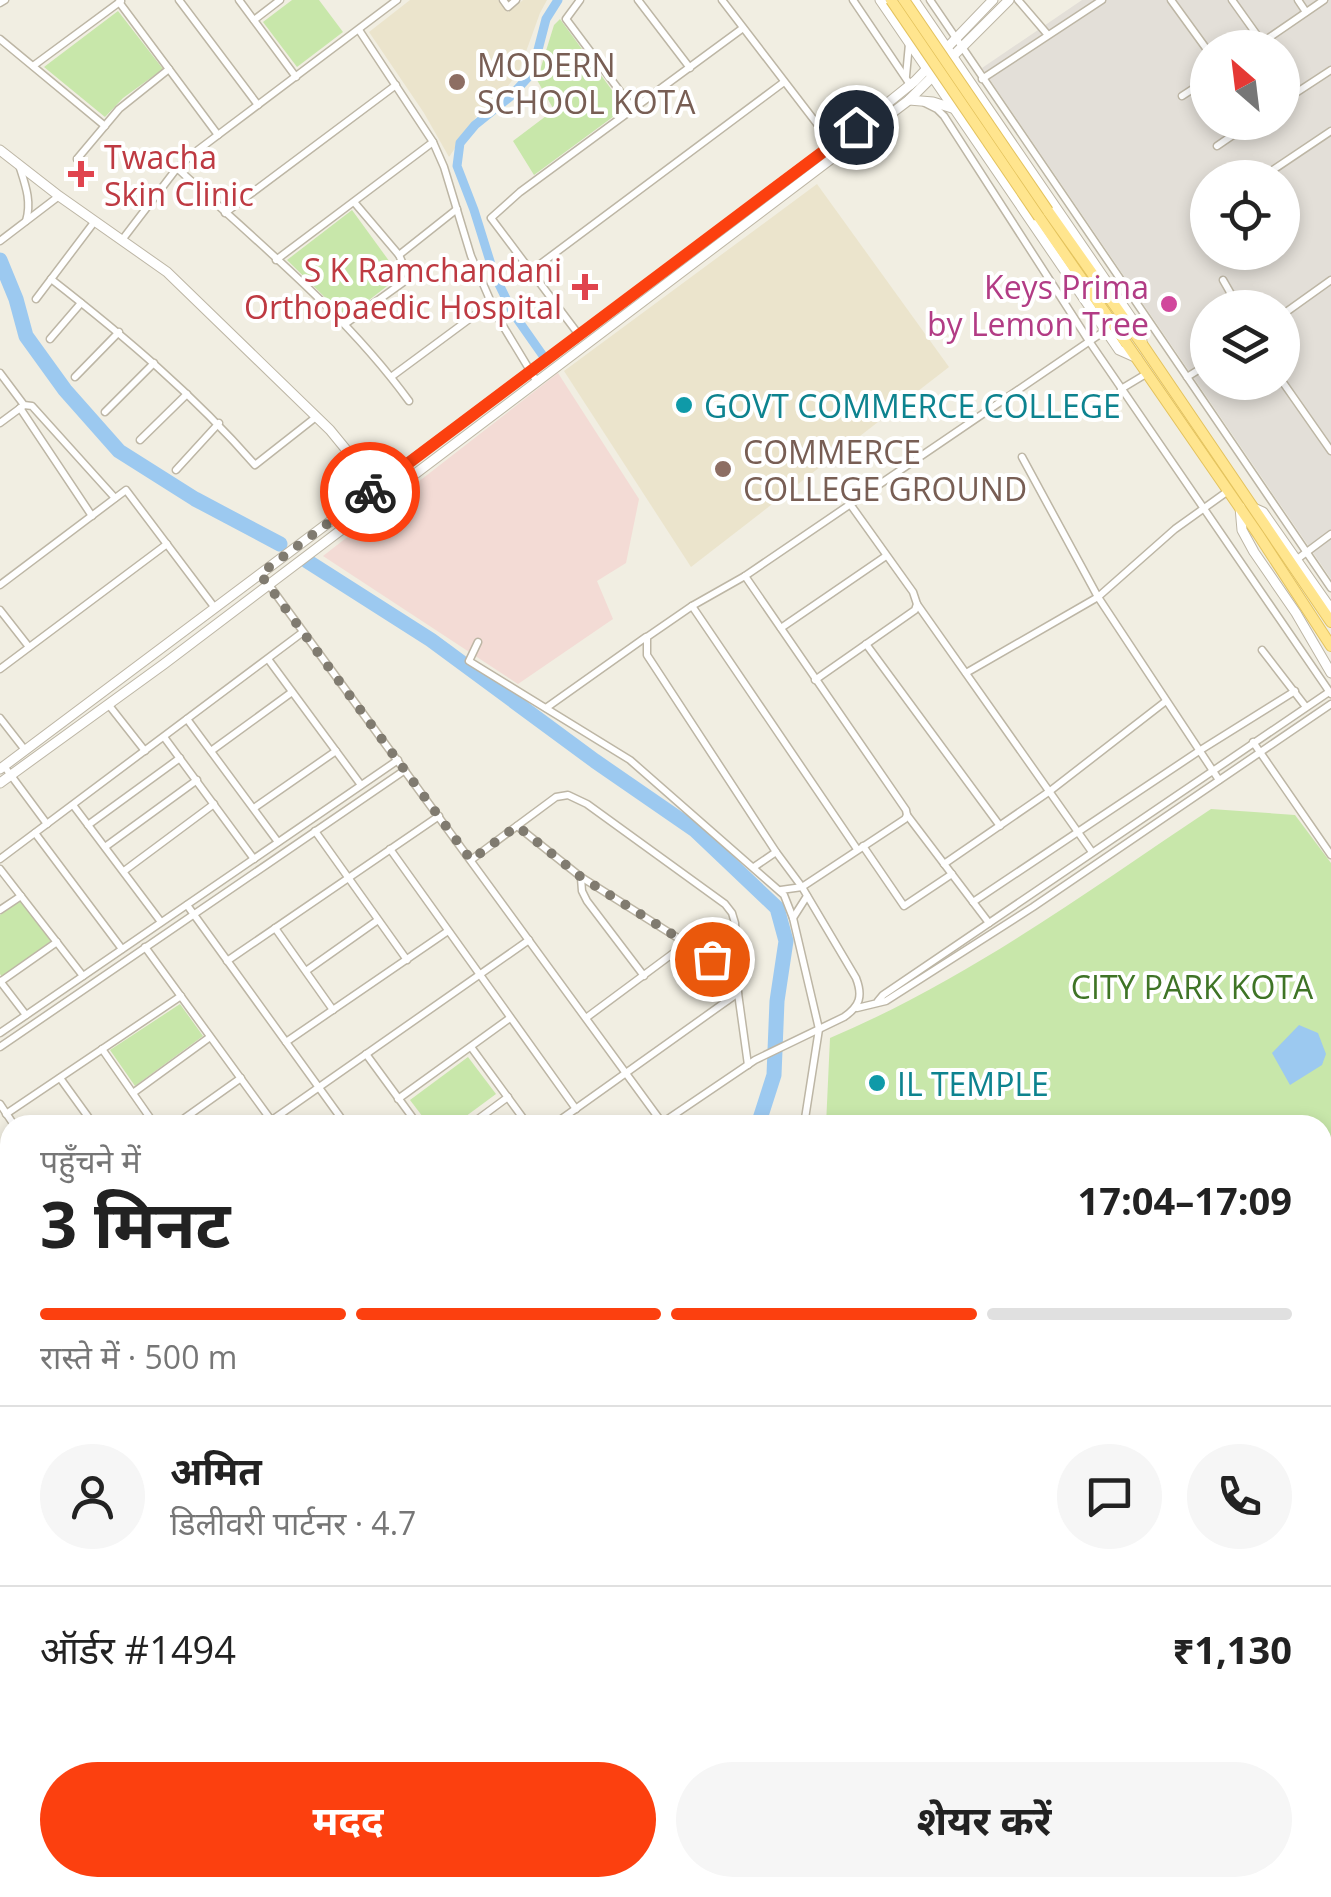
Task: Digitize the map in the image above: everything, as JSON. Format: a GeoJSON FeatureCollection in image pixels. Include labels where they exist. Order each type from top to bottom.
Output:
{"type":"FeatureCollection","features":[{"type":"Feature","properties":{"kind":"main road"},"geometry":{"type":"LineString","coordinates":[[892,0],[1043,214],[1142,344],[1245,507],[1331,622]]}},
{"type":"Feature","properties":{"kind":"main road"},"geometry":{"type":"LineString","coordinates":[[904,0],[1139,360],[1228,492],[1245,507]]}},
{"type":"Feature","properties":{"kind":"main road"},"geometry":{"type":"LineString","coordinates":[[1266,536],[1331,646]]}},
{"type":"Feature","properties":{"kind":"street"},"geometry":{"type":"LineString","coordinates":[[179,0],[258,105]]}},
{"type":"Feature","properties":{"kind":"street"},"geometry":{"type":"LineString","coordinates":[[239,0],[296,77]]}},
{"type":"Feature","properties":{"kind":"street"},"geometry":{"type":"LineString","coordinates":[[254,20],[280,0]]}},
{"type":"Feature","properties":{"kind":"street"},"geometry":{"type":"LineString","coordinates":[[122,240],[177,168],[398,0]]}},
{"type":"Feature","properties":{"kind":"street"},"geometry":{"type":"LineString","coordinates":[[505,3],[516,0]]}},
{"type":"Feature","properties":{"kind":"street"},"geometry":{"type":"LineString","coordinates":[[580,0],[566,19],[634,110]]}},
{"type":"Feature","properties":{"kind":"street"},"geometry":{"type":"LineString","coordinates":[[638,0],[690,68]]}},
{"type":"Feature","properties":{"kind":"street"},"geometry":{"type":"LineString","coordinates":[[722,0],[836,149]]}},
{"type":"Feature","properties":{"kind":"street"},"geometry":{"type":"LineString","coordinates":[[853,0],[915,93],[944,116],[1122,388],[1330,692],[988,922],[877,1002]]}},
{"type":"Feature","properties":{"kind":"street"},"geometry":{"type":"LineString","coordinates":[[880,0],[1104,331],[1120,350],[1139,360]]}},
{"type":"Feature","properties":{"kind":"street"},"geometry":{"type":"LineString","coordinates":[[914,0],[1141,332],[1142,344]]}},
{"type":"Feature","properties":{"kind":"street"},"geometry":{"type":"LineString","coordinates":[[930,0],[1331,588]]}},
{"type":"Feature","properties":{"kind":"street"},"geometry":{"type":"LineString","coordinates":[[0,783],[5,770],[24,750],[579,335],[915,93],[946,47],[994,0]]}},
{"type":"Feature","properties":{"kind":"street"},"geometry":{"type":"LineString","coordinates":[[929,72],[953,57],[1009,0]]}},
{"type":"Feature","properties":{"kind":"street"},"geometry":{"type":"LineString","coordinates":[[1018,0],[1048,35]]}},
{"type":"Feature","properties":{"kind":"street"},"geometry":{"type":"LineString","coordinates":[[982,79],[1102,0]]}},
{"type":"Feature","properties":{"kind":"street"},"geometry":{"type":"LineString","coordinates":[[1171,0],[1193,30]]}},
{"type":"Feature","properties":{"kind":"street"},"geometry":{"type":"LineString","coordinates":[[1232,0],[1253,30]]}},
{"type":"Feature","properties":{"kind":"street"},"geometry":{"type":"LineString","coordinates":[[1298,0],[1306,12]]}},
{"type":"Feature","properties":{"kind":"street"},"geometry":{"type":"LineString","coordinates":[[1280,30],[1324,0]]}},
{"type":"Feature","properties":{"kind":"street"},"geometry":{"type":"LineString","coordinates":[[33,66],[120,1],[218,135]]}},
{"type":"Feature","properties":{"kind":"street"},"geometry":{"type":"LineString","coordinates":[[930,22],[940,14]]}},
{"type":"Feature","properties":{"kind":"street"},"geometry":{"type":"LineString","coordinates":[[579,335],[492,218],[520,192],[743,28]]}},
{"type":"Feature","properties":{"kind":"street"},"geometry":{"type":"LineString","coordinates":[[359,30],[433,142],[471,256],[491,302],[536,382]]}},
{"type":"Feature","properties":{"kind":"street"},"geometry":{"type":"LineString","coordinates":[[0,39],[106,126]]}},
{"type":"Feature","properties":{"kind":"street"},"geometry":{"type":"LineString","coordinates":[[909,43],[915,93]]}},
{"type":"Feature","properties":{"kind":"street"},"geometry":{"type":"LineString","coordinates":[[77,159],[118,108],[169,69]]}},
{"type":"Feature","properties":{"kind":"street"},"geometry":{"type":"LineString","coordinates":[[1300,90],[1331,70]]}},
{"type":"Feature","properties":{"kind":"street"},"geometry":{"type":"LineString","coordinates":[[531,271],[784,82]]}},
{"type":"Feature","properties":{"kind":"street"},"geometry":{"type":"LineString","coordinates":[[225,212],[396,86]]}},
{"type":"Feature","properties":{"kind":"street"},"geometry":{"type":"LineString","coordinates":[[1182,96],[1190,91]]}},
{"type":"Feature","properties":{"kind":"street"},"geometry":{"type":"LineString","coordinates":[[915,93],[949,107]]}},
{"type":"Feature","properties":{"kind":"street"},"geometry":{"type":"LineString","coordinates":[[1288,160],[1331,131]]}},
{"type":"Feature","properties":{"kind":"street"},"geometry":{"type":"LineString","coordinates":[[1217,146],[1226,140]]}},
{"type":"Feature","properties":{"kind":"street"},"geometry":{"type":"LineString","coordinates":[[276,260],[433,142]]}},
{"type":"Feature","properties":{"kind":"street"},"geometry":{"type":"LineString","coordinates":[[5,770],[108,704],[385,497],[836,149]]}},
{"type":"Feature","properties":{"kind":"street"},"geometry":{"type":"LineString","coordinates":[[0,150],[168,272],[316,416],[385,497]]}},
{"type":"Feature","properties":{"kind":"street"},"geometry":{"type":"LineString","coordinates":[[19,164],[30,209],[25,222]]}},
{"type":"Feature","properties":{"kind":"street"},"geometry":{"type":"LineString","coordinates":[[177,168],[345,324],[410,401]]}},
{"type":"Feature","properties":{"kind":"street"},"geometry":{"type":"LineString","coordinates":[[1,240],[59,196]]}},
{"type":"Feature","properties":{"kind":"street"},"geometry":{"type":"LineString","coordinates":[[345,324],[409,278],[399,255],[354,202]]}},
{"type":"Feature","properties":{"kind":"street"},"geometry":{"type":"LineString","coordinates":[[399,255],[457,208]]}},
{"type":"Feature","properties":{"kind":"street"},"geometry":{"type":"LineString","coordinates":[[36,299],[95,221]]}},
{"type":"Feature","properties":{"kind":"street"},"geometry":{"type":"LineString","coordinates":[[50,279],[154,363],[255,464],[316,416]]}},
{"type":"Feature","properties":{"kind":"street"},"geometry":{"type":"LineString","coordinates":[[1223,280],[1229,290]]}},
{"type":"Feature","properties":{"kind":"street"},"geometry":{"type":"LineString","coordinates":[[1300,302],[1331,280]]}},
{"type":"Feature","properties":{"kind":"street"},"geometry":{"type":"LineString","coordinates":[[391,376],[491,302]]}},
{"type":"Feature","properties":{"kind":"street"},"geometry":{"type":"LineString","coordinates":[[50,338],[81,303]]}},
{"type":"Feature","properties":{"kind":"street"},"geometry":{"type":"LineString","coordinates":[[546,709],[692,606],[745,576],[1104,331]]}},
{"type":"Feature","properties":{"kind":"street"},"geometry":{"type":"LineString","coordinates":[[75,377],[119,332]]}},
{"type":"Feature","properties":{"kind":"street"},"geometry":{"type":"LineString","coordinates":[[106,412],[154,363]]}},
{"type":"Feature","properties":{"kind":"street"},"geometry":{"type":"LineString","coordinates":[[0,372],[92,516]]}},
{"type":"Feature","properties":{"kind":"street"},"geometry":{"type":"LineString","coordinates":[[1122,388],[1148,373]]}},
{"type":"Feature","properties":{"kind":"street"},"geometry":{"type":"LineString","coordinates":[[140,440],[187,394]]}},
{"type":"Feature","properties":{"kind":"street"},"geometry":{"type":"LineString","coordinates":[[1296,400],[1331,451]]}},
{"type":"Feature","properties":{"kind":"street"},"geometry":{"type":"LineString","coordinates":[[0,423],[22,407],[32,406],[115,498]]}},
{"type":"Feature","properties":{"kind":"street"},"geometry":{"type":"LineString","coordinates":[[176,470],[218,423]]}},
{"type":"Feature","properties":{"kind":"street"},"geometry":{"type":"LineString","coordinates":[[1022,457],[1098,596],[1219,780]]}},
{"type":"Feature","properties":{"kind":"street"},"geometry":{"type":"LineString","coordinates":[[0,584],[126,490],[215,608]]}},
{"type":"Feature","properties":{"kind":"street"},"geometry":{"type":"LineString","coordinates":[[966,672],[1098,596],[1176,529],[1228,492]]}},
{"type":"Feature","properties":{"kind":"street"},"geometry":{"type":"LineString","coordinates":[[850,504],[1092,852]]}},
{"type":"Feature","properties":{"kind":"street"},"geometry":{"type":"LineString","coordinates":[[1331,610],[1263,512],[1245,507],[1242,530],[1331,672]]}},
{"type":"Feature","properties":{"kind":"street"},"geometry":{"type":"LineString","coordinates":[[1296,560],[1331,534]]}},
{"type":"Feature","properties":{"kind":"street"},"geometry":{"type":"LineString","coordinates":[[0,668],[167,544]]}},
{"type":"Feature","properties":{"kind":"street"},"geometry":{"type":"LineString","coordinates":[[1240,562],[1254,552]]}},
{"type":"Feature","properties":{"kind":"street"},"geometry":{"type":"LineString","coordinates":[[781,628],[886,556]]}},
{"type":"Feature","properties":{"kind":"street"},"geometry":{"type":"LineString","coordinates":[[260,574],[656,1115]]}},
{"type":"Feature","properties":{"kind":"street"},"geometry":{"type":"LineString","coordinates":[[745,576],[907,815],[988,922]]}},
{"type":"Feature","properties":{"kind":"street"},"geometry":{"type":"LineString","coordinates":[[1258,587],[1272,578]]}},
{"type":"Feature","properties":{"kind":"street"},"geometry":{"type":"LineString","coordinates":[[816,680],[917,604]]}},
{"type":"Feature","properties":{"kind":"street"},"geometry":{"type":"LineString","coordinates":[[692,606],[904,906],[952,874]]}},
{"type":"Feature","properties":{"kind":"street"},"geometry":{"type":"LineString","coordinates":[[0,610],[29,647]]}},
{"type":"Feature","properties":{"kind":"street"},"geometry":{"type":"LineString","coordinates":[[0,860],[303,632]]}},
{"type":"Feature","properties":{"kind":"street"},"geometry":{"type":"LineString","coordinates":[[647,637],[647,655],[802,887],[856,978],[861,992],[857,1008]]}},
{"type":"Feature","properties":{"kind":"street"},"geometry":{"type":"LineString","coordinates":[[478,642],[469,662],[630,760],[787,900],[820,1029],[806,1115]]}},
{"type":"Feature","properties":{"kind":"street"},"geometry":{"type":"LineString","coordinates":[[866,644],[1000,826]]}},
{"type":"Feature","properties":{"kind":"street"},"geometry":{"type":"LineString","coordinates":[[1262,650],[1306,707]]}},
{"type":"Feature","properties":{"kind":"street"},"geometry":{"type":"LineString","coordinates":[[268,659],[361,785]]}},
{"type":"Feature","properties":{"kind":"street"},"geometry":{"type":"LineString","coordinates":[[973,902],[1295,691]]}},
{"type":"Feature","properties":{"kind":"street"},"geometry":{"type":"LineString","coordinates":[[211,752],[292,692]]}},
{"type":"Feature","properties":{"kind":"street"},"geometry":{"type":"LineString","coordinates":[[944,864],[1050,791],[1166,702]]}},
{"type":"Feature","properties":{"kind":"street"},"geometry":{"type":"LineString","coordinates":[[108,704],[145,751]]}},
{"type":"Feature","properties":{"kind":"street"},"geometry":{"type":"LineString","coordinates":[[675,1115],[752,1062],[857,1008],[886,1001],[1331,704]]}},
{"type":"Feature","properties":{"kind":"street"},"geometry":{"type":"LineString","coordinates":[[0,718],[24,750]]}},
{"type":"Feature","properties":{"kind":"street"},"geometry":{"type":"LineString","coordinates":[[187,719],[278,842]]}},
{"type":"Feature","properties":{"kind":"street"},"geometry":{"type":"LineString","coordinates":[[164,737],[254,859]]}},
{"type":"Feature","properties":{"kind":"street"},"geometry":{"type":"LineString","coordinates":[[1253,742],[1331,855]]}},
{"type":"Feature","properties":{"kind":"street"},"geometry":{"type":"LineString","coordinates":[[254,808],[336,751]]}},
{"type":"Feature","properties":{"kind":"street"},"geometry":{"type":"LineString","coordinates":[[88,825],[180,758]]}},
{"type":"Feature","properties":{"kind":"street"},"geometry":{"type":"LineString","coordinates":[[0,1033],[398,760]]}},
{"type":"Feature","properties":{"kind":"street"},"geometry":{"type":"LineString","coordinates":[[5,770],[48,824]]}},
{"type":"Feature","properties":{"kind":"street"},"geometry":{"type":"LineString","coordinates":[[0,1047],[405,770]]}},
{"type":"Feature","properties":{"kind":"street"},"geometry":{"type":"LineString","coordinates":[[106,848],[196,780]]}},
{"type":"Feature","properties":{"kind":"street"},"geometry":{"type":"LineString","coordinates":[[471,860],[556,798],[568,794],[587,804],[732,913],[738,993],[752,1062]]}},
{"type":"Feature","properties":{"kind":"street"},"geometry":{"type":"LineString","coordinates":[[124,871],[214,804]]}},
{"type":"Feature","properties":{"kind":"street"},"geometry":{"type":"LineString","coordinates":[[73,805],[161,922]]}},
{"type":"Feature","properties":{"kind":"street"},"geometry":{"type":"LineString","coordinates":[[780,890],[802,887],[907,815]]}},
{"type":"Feature","properties":{"kind":"street"},"geometry":{"type":"LineString","coordinates":[[227,960],[439,816]]}},
{"type":"Feature","properties":{"kind":"street"},"geometry":{"type":"LineString","coordinates":[[517,826],[581,877],[736,975]]}},
{"type":"Feature","properties":{"kind":"street"},"geometry":{"type":"LineString","coordinates":[[315,831],[407,960]]}},
{"type":"Feature","properties":{"kind":"street"},"geometry":{"type":"LineString","coordinates":[[35,833],[122,950]]}},
{"type":"Feature","properties":{"kind":"street"},"geometry":{"type":"LineString","coordinates":[[390,849],[576,1109]]}},
{"type":"Feature","properties":{"kind":"street"},"geometry":{"type":"LineString","coordinates":[[754,868],[776,852]]}},
{"type":"Feature","properties":{"kind":"street"},"geometry":{"type":"LineString","coordinates":[[0,869],[82,976]]}},
{"type":"Feature","properties":{"kind":"street"},"geometry":{"type":"LineString","coordinates":[[581,877],[587,901],[644,976]]}},
{"type":"Feature","properties":{"kind":"street"},"geometry":{"type":"LineString","coordinates":[[0,910],[21,896]]}},
{"type":"Feature","properties":{"kind":"street"},"geometry":{"type":"LineString","coordinates":[[794,918],[807,896]]}},
{"type":"Feature","properties":{"kind":"street"},"geometry":{"type":"LineString","coordinates":[[186,905],[339,1115]]}},
{"type":"Feature","properties":{"kind":"street"},"geometry":{"type":"LineString","coordinates":[[306,971],[379,920]]}},
{"type":"Feature","properties":{"kind":"street"},"geometry":{"type":"LineString","coordinates":[[275,928],[333,1010]]}},
{"type":"Feature","properties":{"kind":"street"},"geometry":{"type":"LineString","coordinates":[[286,1042],[448,931]]}},
{"type":"Feature","properties":{"kind":"street"},"geometry":{"type":"LineString","coordinates":[[279,1115],[529,940]]}},
{"type":"Feature","properties":{"kind":"street"},"geometry":{"type":"LineString","coordinates":[[26,1015],[0,982],[56,942]]}},
{"type":"Feature","properties":{"kind":"street"},"geometry":{"type":"LineString","coordinates":[[586,1018],[687,943]]}},
{"type":"Feature","properties":{"kind":"street"},"geometry":{"type":"LineString","coordinates":[[145,948],[241,1078],[263,1115]]}},
{"type":"Feature","properties":{"kind":"street"},"geometry":{"type":"LineString","coordinates":[[567,1115],[738,993]]}},
{"type":"Feature","properties":{"kind":"street"},"geometry":{"type":"LineString","coordinates":[[0,1104],[6,1114],[180,996]]}},
{"type":"Feature","properties":{"kind":"street"},"geometry":{"type":"LineString","coordinates":[[398,1099],[510,1018]]}},
{"type":"Feature","properties":{"kind":"street"},"geometry":{"type":"LineString","coordinates":[[132,1094],[210,1036]]}},
{"type":"Feature","properties":{"kind":"street"},"geometry":{"type":"LineString","coordinates":[[471,1047],[521,1115]]}},
{"type":"Feature","properties":{"kind":"street"},"geometry":{"type":"LineString","coordinates":[[102,1050],[148,1115]]}},
{"type":"Feature","properties":{"kind":"street"},"geometry":{"type":"LineString","coordinates":[[366,1054],[410,1115]]}},
{"type":"Feature","properties":{"kind":"street"},"geometry":{"type":"LineString","coordinates":[[60,1078],[87,1115]]}},
{"type":"Feature","properties":{"kind":"street"},"geometry":{"type":"LineString","coordinates":[[189,1115],[241,1078]]}},
{"type":"Feature","properties":{"kind":"street"},"geometry":{"type":"LineString","coordinates":[[484,1115],[508,1098]]}},
{"type":"Feature","properties":{"kind":"shaded area","name":"MODERN SCHOOL KOTA"},"geometry":{"type":"Polygon","coordinates":[[[410,0],[498,0],[508,12],[523,0],[547,0],[519,71],[502,94],[478,114],[449,157],[369,32],[410,0]]]}},
{"type":"Feature","properties":{"kind":"shaded area"},"geometry":{"type":"Polygon","coordinates":[[[1082,0],[1331,0],[1331,579],[1209,400],[1300,400],[1300,290],[1190,290],[1190,373],[982,68],[1082,0]]]}},
{"type":"Feature","properties":{"kind":"shaded area","name":"COMMERCE COLLEGE GROUND"},"geometry":{"type":"Polygon","coordinates":[[[817,184],[949,367],[691,567],[564,371],[817,184]]]}},
{"type":"Feature","properties":{"kind":"shaded area"},"geometry":{"type":"Polygon","coordinates":[[[558,373],[639,499],[626,563],[597,581],[613,619],[518,684],[323,556],[558,373]]]}},
{"type":"Feature","properties":{"kind":"green space"},"geometry":{"type":"Polygon","coordinates":[[[292,0],[319,0],[343,32],[297,67],[263,22],[292,0]]]}},
{"type":"Feature","properties":{"kind":"green space"},"geometry":{"type":"Polygon","coordinates":[[[118,11],[163,69],[123,98],[105,117],[44,67],[118,11]]]}},
{"type":"Feature","properties":{"kind":"green space"},"geometry":{"type":"Polygon","coordinates":[[[560,19],[625,108],[534,175],[513,141],[554,110],[537,80],[554,25],[560,19]]]}},
{"type":"Feature","properties":{"kind":"green space"},"geometry":{"type":"Polygon","coordinates":[[[352,210],[400,276],[346,318],[287,260],[352,210]]]}},
{"type":"Feature","properties":{"kind":"green space","name":"CITY PARK KOTA"},"geometry":{"type":"Polygon","coordinates":[[[1211,809],[1295,815],[1331,863],[1331,1115],[826,1115],[830,1038],[930,989],[1073,902],[1211,809]]]}},
{"type":"Feature","properties":{"kind":"green space"},"geometry":{"type":"Polygon","coordinates":[[[20,900],[51,941],[2,977],[0,915],[20,900]]]}},
{"type":"Feature","properties":{"kind":"green space"},"geometry":{"type":"Polygon","coordinates":[[[180,1004],[203,1036],[135,1086],[110,1050],[180,1004]]]}},
{"type":"Feature","properties":{"kind":"green space"},"geometry":{"type":"Polygon","coordinates":[[[468,1057],[496,1094],[468,1115],[421,1115],[410,1100],[468,1057]]]}},
{"type":"Feature","properties":{"kind":"water"},"geometry":{"type":"Polygon","coordinates":[[[1299,1025],[1318,1033],[1326,1054],[1322,1065],[1290,1085],[1272,1053],[1299,1025]]]}},
{"type":"Feature","properties":{"kind":"waterway"},"geometry":{"type":"LineString","coordinates":[[546,360],[513,313],[494,274],[457,166],[460,143],[532,73],[546,19],[558,0]]}},
{"type":"Feature","properties":{"kind":"waterway"},"geometry":{"type":"LineString","coordinates":[[0,260],[26,336],[65,390],[119,451],[195,499],[280,544]]}},
{"type":"Feature","properties":{"kind":"waterway"},"geometry":{"type":"LineString","coordinates":[[307,561],[431,640],[695,830],[777,908],[786,941],[777,1001],[774,1075],[761,1115]]}},
{"type":"Feature","properties":{"kind":"way so far"},"geometry":{"type":"LineString","coordinates":[[370,492],[260,574],[471,860],[517,826],[581,877],[712,959]]}},
{"type":"Feature","properties":{"kind":"place","name":"MODERN SCHOOL KOTA"},"geometry":{"type":"Point","coordinates":[457,82]}},
{"type":"Feature","properties":{"kind":"place","name":"Twacha Skin Clinic"},"geometry":{"type":"Point","coordinates":[81,174]}},
{"type":"Feature","properties":{"kind":"place","name":"S K Ramchandani Orthopaedic Hospital"},"geometry":{"type":"Point","coordinates":[585,287]}},
{"type":"Feature","properties":{"kind":"place","name":"Keys Prima by Lemon Tree"},"geometry":{"type":"Point","coordinates":[1169,304]}},
{"type":"Feature","properties":{"kind":"place","name":"GOVT COMMERCE COLLEGE"},"geometry":{"type":"Point","coordinates":[684,405]}},
{"type":"Feature","properties":{"kind":"place","name":"COMMERCE COLLEGE GROUND"},"geometry":{"type":"Point","coordinates":[723,469]}},
{"type":"Feature","properties":{"kind":"place","name":"IL TEMPLE"},"geometry":{"type":"Point","coordinates":[877,1083]}},
{"type":"Feature","properties":{"kind":"route"},"geometry":{"type":"LineString","coordinates":[[370,492],[856,127]]}}]}
